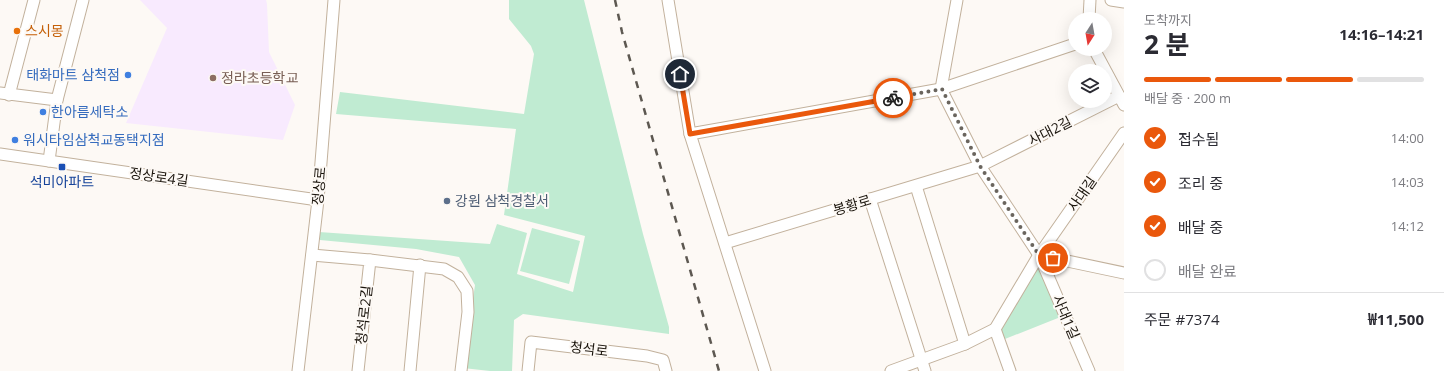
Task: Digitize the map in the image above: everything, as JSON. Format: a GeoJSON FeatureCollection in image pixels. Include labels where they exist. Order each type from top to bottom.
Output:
{"type":"FeatureCollection","features":[{"type":"Feature","properties":{"kind":"street"},"geometry":{"type":"LineString","coordinates":[[34,0],[5,94],[57,100]]}},
{"type":"Feature","properties":{"kind":"street"},"geometry":{"type":"LineString","coordinates":[[49,161],[57,100],[83,0]]}},
{"type":"Feature","properties":{"kind":"street","name":"정상로"},"geometry":{"type":"LineString","coordinates":[[298,371],[318,200],[334,0]]}},
{"type":"Feature","properties":{"kind":"street"},"geometry":{"type":"LineString","coordinates":[[668,0],[690,134],[765,371]]}},
{"type":"Feature","properties":{"kind":"street"},"geometry":{"type":"LineString","coordinates":[[957,0],[942,89],[980,166],[1039,255],[1124,273]]}},
{"type":"Feature","properties":{"kind":"street"},"geometry":{"type":"LineString","coordinates":[[1089,12],[1090,0]]}},
{"type":"Feature","properties":{"kind":"street"},"geometry":{"type":"LineString","coordinates":[[1111,0],[1124,2]]}},
{"type":"Feature","properties":{"kind":"street"},"geometry":{"type":"LineString","coordinates":[[690,134],[942,89],[1068,46]]}},
{"type":"Feature","properties":{"kind":"street","name":"사대2길"},"geometry":{"type":"LineString","coordinates":[[980,166],[1122,100],[1098,56]]}},
{"type":"Feature","properties":{"kind":"street","name":"사대길"},"geometry":{"type":"LineString","coordinates":[[1039,255],[1124,133]]}},
{"type":"Feature","properties":{"kind":"street","name":"정상로4길"},"geometry":{"type":"LineString","coordinates":[[0,154],[318,200]]}},
{"type":"Feature","properties":{"kind":"street","name":"봉황로"},"geometry":{"type":"LineString","coordinates":[[725,243],[980,166]]}},
{"type":"Feature","properties":{"kind":"street"},"geometry":{"type":"LineString","coordinates":[[916,186],[965,344]]}},
{"type":"Feature","properties":{"kind":"street"},"geometry":{"type":"LineString","coordinates":[[870,200],[925,371]]}},
{"type":"Feature","properties":{"kind":"street"},"geometry":{"type":"LineString","coordinates":[[312,255],[420,265],[444,269],[458,277],[467,292],[468,312],[461,371]]}},
{"type":"Feature","properties":{"kind":"street"},"geometry":{"type":"LineString","coordinates":[[891,371],[920,359],[965,344],[995,328],[1039,255]]}},
{"type":"Feature","properties":{"kind":"street","name":"사대1길"},"geometry":{"type":"LineString","coordinates":[[1039,255],[1089,371]]}},
{"type":"Feature","properties":{"kind":"street","name":"청석로2길"},"geometry":{"type":"LineString","coordinates":[[358,371],[370,260]]}},
{"type":"Feature","properties":{"kind":"street"},"geometry":{"type":"LineString","coordinates":[[410,371],[420,265]]}},
{"type":"Feature","properties":{"kind":"street"},"geometry":{"type":"LineString","coordinates":[[995,328],[1010,371]]}},
{"type":"Feature","properties":{"kind":"street","name":"청석로"},"geometry":{"type":"LineString","coordinates":[[528,371],[531,342],[647,356],[663,360],[666,371]]}},
{"type":"Feature","properties":{"kind":"shaded area","name":"정라초등학교"},"geometry":{"type":"Polygon","coordinates":[[[140,0],[266,0],[269,52],[295,105],[283,140],[126,123],[167,28],[140,0]]]}},
{"type":"Feature","properties":{"kind":"green space"},"geometry":{"type":"Polygon","coordinates":[[[509,0],[584,0],[643,234],[669,327],[669,334],[523,314],[514,320],[512,371],[490,371],[463,368],[475,285],[459,257],[416,249],[320,240],[319,232],[490,244],[497,224],[527,233],[517,274],[573,292],[585,236],[504,215],[516,129],[336,114],[340,92],[524,114],[534,54],[531,46],[509,19],[509,0]]]}},
{"type":"Feature","properties":{"kind":"green space"},"geometry":{"type":"Polygon","coordinates":[[[532,228],[580,241],[569,284],[520,271],[532,228]]]}},
{"type":"Feature","properties":{"kind":"green space"},"geometry":{"type":"Polygon","coordinates":[[[1039,260],[1063,316],[1000,341],[993,323],[1039,260]]]}},
{"type":"Feature","properties":{"kind":"railway"},"geometry":{"type":"LineString","coordinates":[[615,0],[622,32],[719,371]]}},
{"type":"Feature","properties":{"kind":"way so far"},"geometry":{"type":"LineString","coordinates":[[893,98],[942,89],[980,166],[1039,255],[1053,258]]}},
{"type":"Feature","properties":{"kind":"place","name":"스시몽"},"geometry":{"type":"Point","coordinates":[17,31]}},
{"type":"Feature","properties":{"kind":"place","name":"태화마트 삼척점"},"geometry":{"type":"Point","coordinates":[128,75]}},
{"type":"Feature","properties":{"kind":"place","name":"정라초등학교"},"geometry":{"type":"Point","coordinates":[213,78]}},
{"type":"Feature","properties":{"kind":"place","name":"한아름세탁소"},"geometry":{"type":"Point","coordinates":[43,112]}},
{"type":"Feature","properties":{"kind":"place","name":"워시타임삼척교동택지점"},"geometry":{"type":"Point","coordinates":[15,140]}},
{"type":"Feature","properties":{"kind":"place","name":"석미아파트"},"geometry":{"type":"Point","coordinates":[62,167]}},
{"type":"Feature","properties":{"kind":"place","name":"강원 삼척경찰서"},"geometry":{"type":"Point","coordinates":[447,201]}},
{"type":"Feature","properties":{"kind":"route"},"geometry":{"type":"LineString","coordinates":[[680,74],[690,134],[893,98]]}}]}
